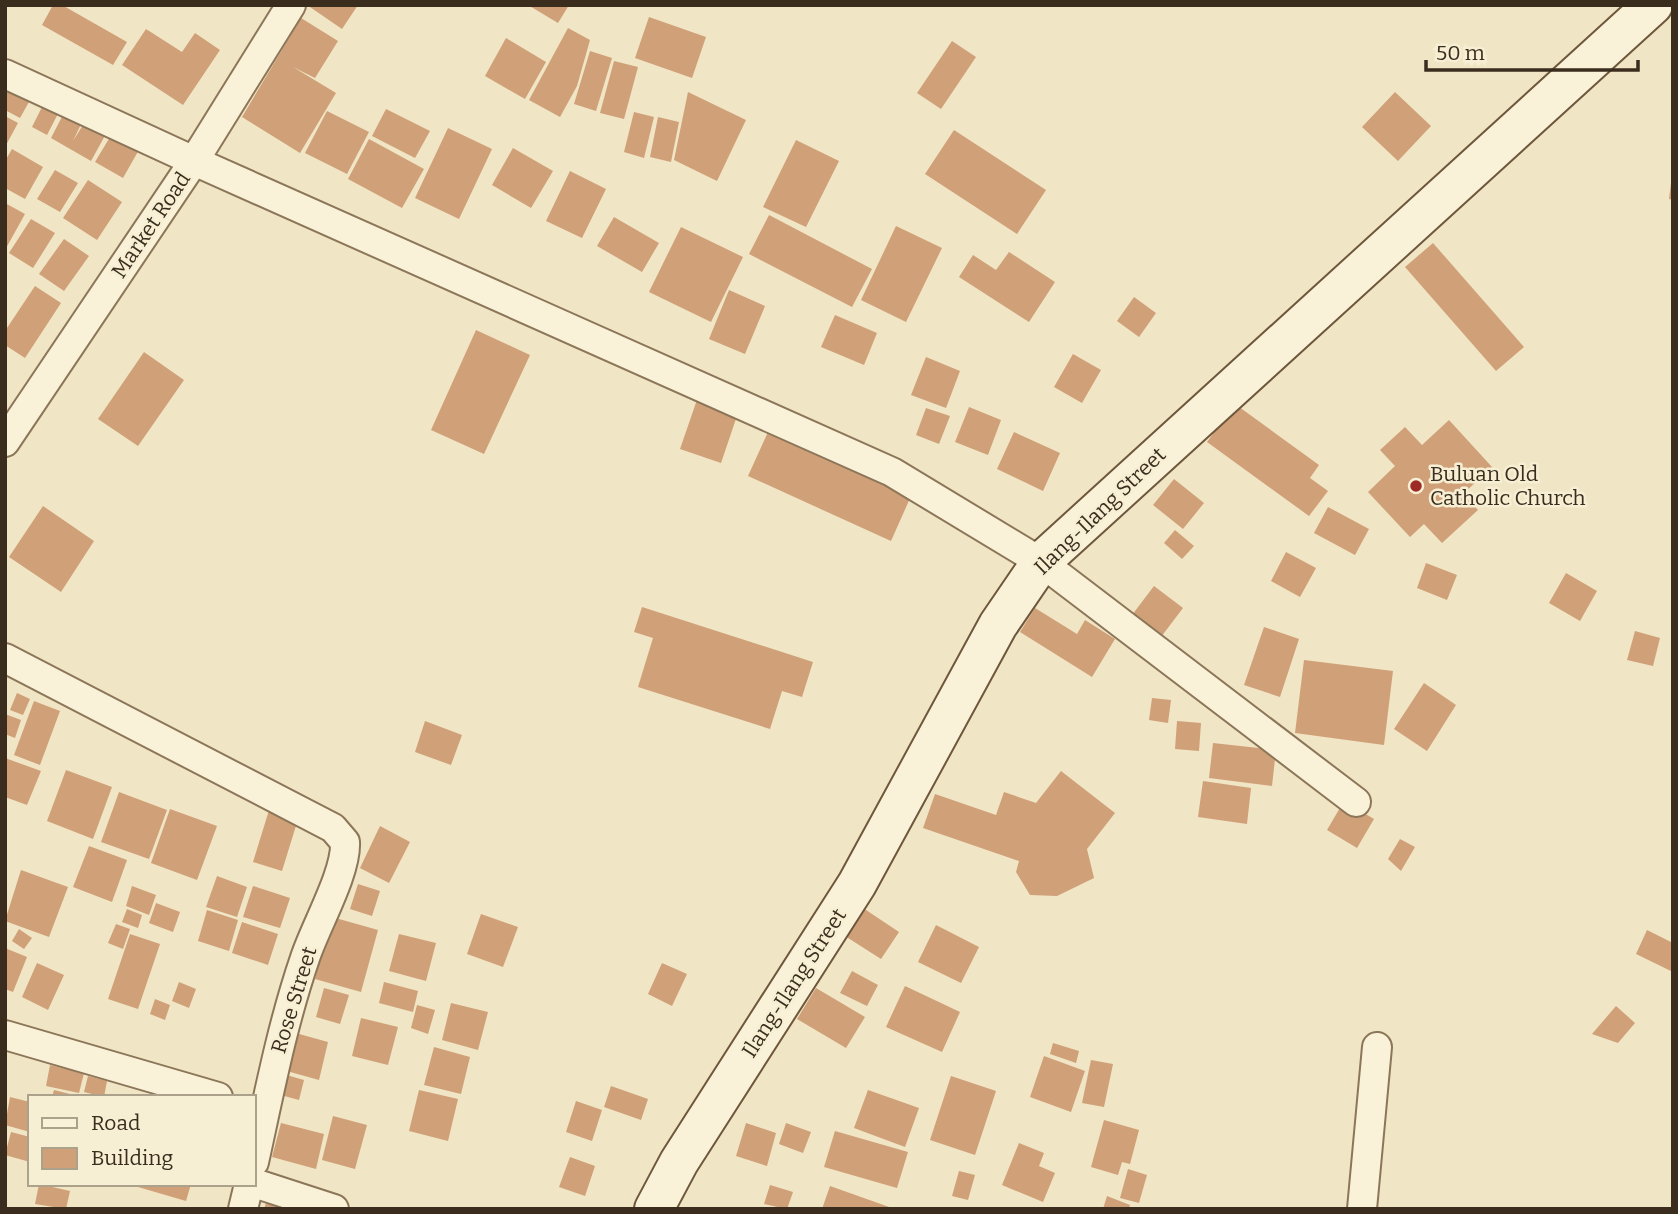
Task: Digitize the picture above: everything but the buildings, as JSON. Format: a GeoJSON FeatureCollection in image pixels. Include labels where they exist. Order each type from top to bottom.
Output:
{"type":"FeatureCollection","features":[{"type":"Feature","properties":{"kind":"main road","name":"Ilang-Ilang Street"},"geometry":{"type":"LineString","coordinates":[[654,1209],[679,1162],[857,884],[998,625],[1041,562],[1653,5]]}},
{"type":"Feature","properties":{"kind":"street","name":"Market Road"},"geometry":{"type":"LineString","coordinates":[[5,442],[194,162],[291,5]]}},
{"type":"Feature","properties":{"kind":"street"},"geometry":{"type":"LineString","coordinates":[[5,74],[194,162],[892,471],[1041,562],[1356,802]]}},
{"type":"Feature","properties":{"kind":"street","name":"Rose Street"},"geometry":{"type":"LineString","coordinates":[[5,658],[333,828],[345,842],[344,860],[305,957],[280,1039],[260,1109],[256,1144]]}},
{"type":"Feature","properties":{"kind":"street"},"geometry":{"type":"LineString","coordinates":[[5,1035],[211,1095]]}},
{"type":"Feature","properties":{"kind":"street"},"geometry":{"type":"LineString","coordinates":[[1363,1209],[1377,1047]]}},
{"type":"Feature","properties":{"kind":"street"},"geometry":{"type":"LineString","coordinates":[[256,1184],[334,1209]]}},
{"type":"Feature","properties":{"kind":"street"},"geometry":{"type":"LineString","coordinates":[[243,1209],[249,1186]]}},
{"type":"Feature","properties":{"kind":"place","name":"Buluan Old Catholic Church"},"geometry":{"type":"Point","coordinates":[1416,486]}}]}
